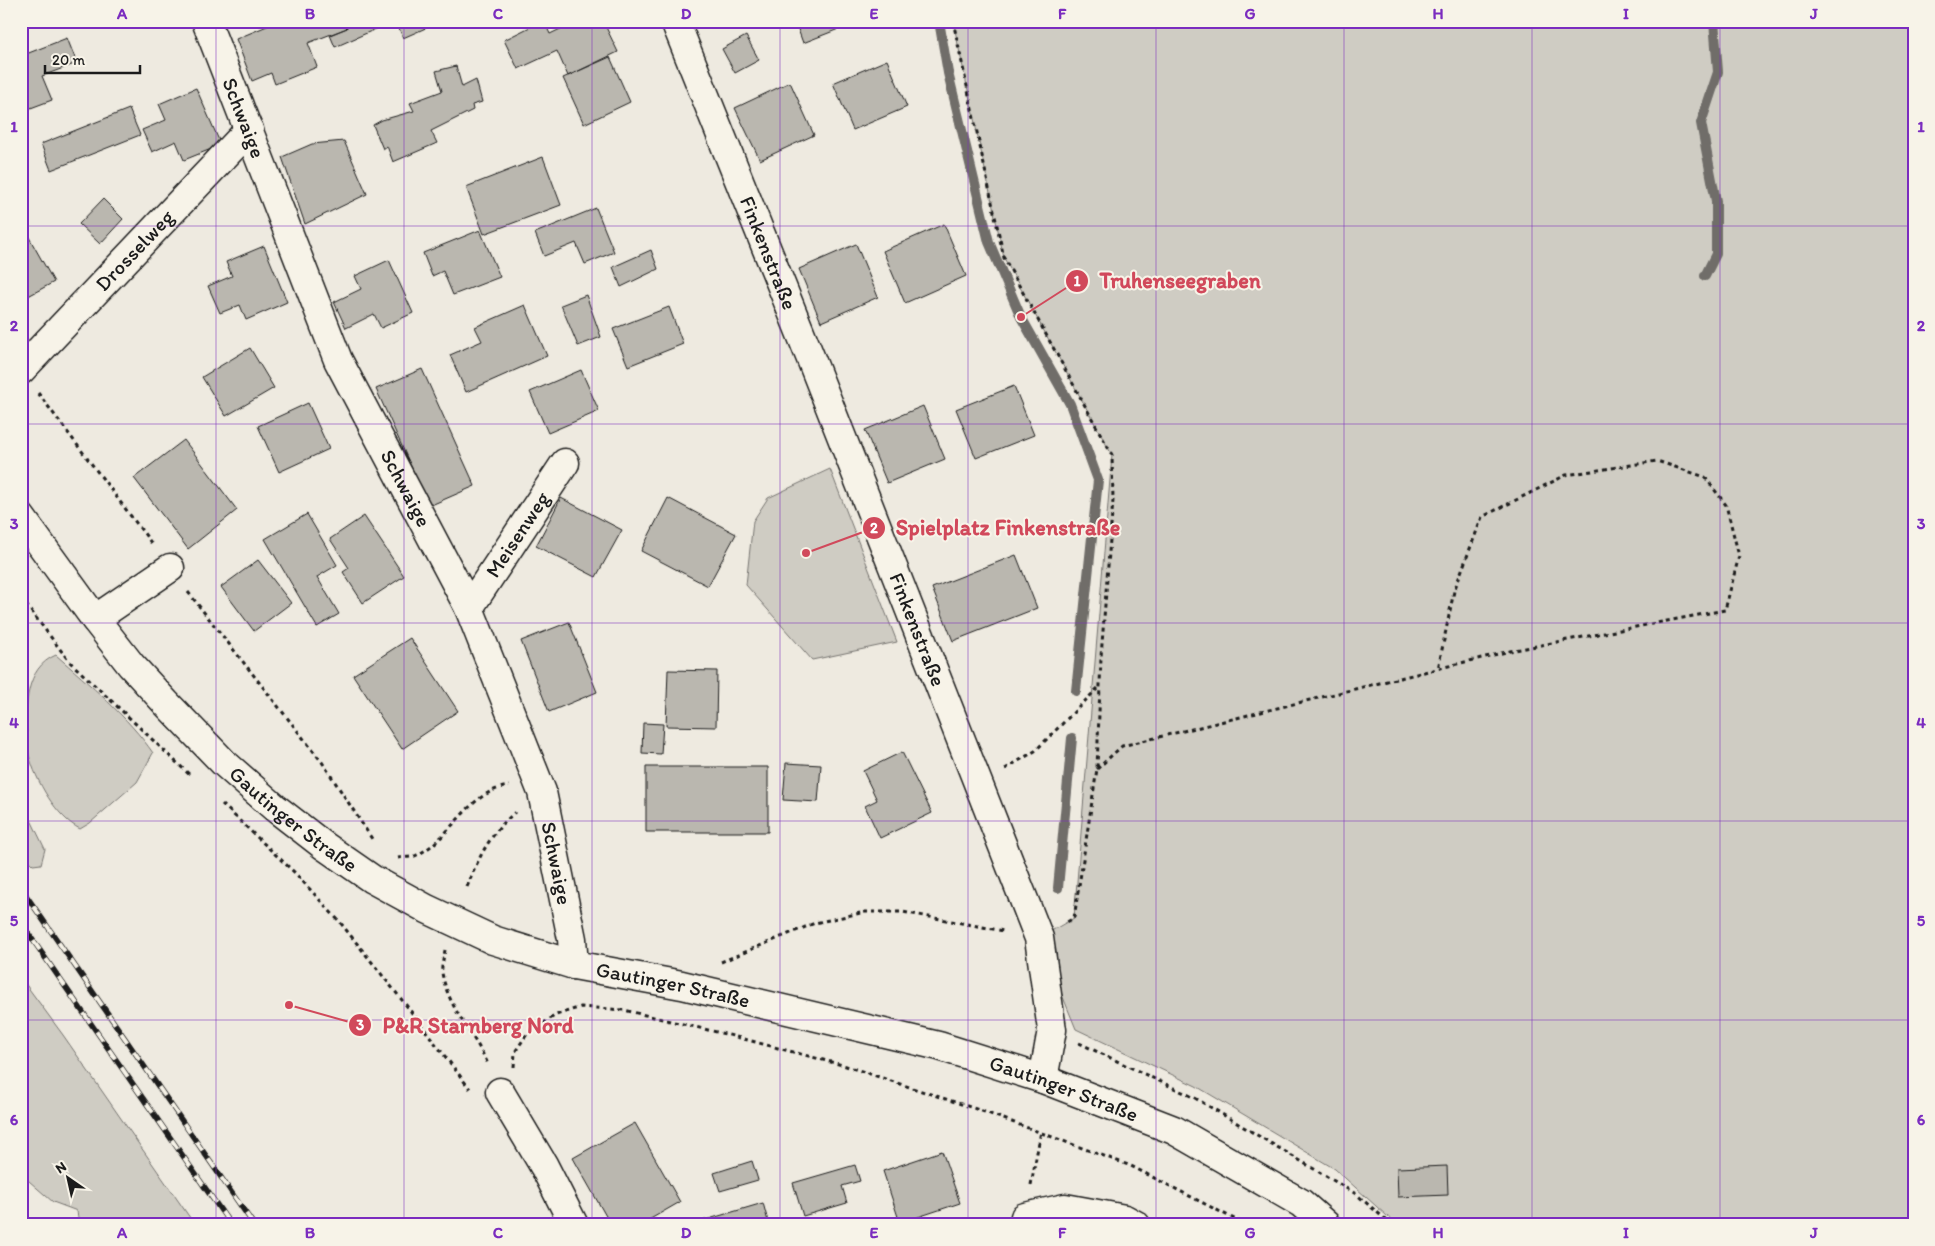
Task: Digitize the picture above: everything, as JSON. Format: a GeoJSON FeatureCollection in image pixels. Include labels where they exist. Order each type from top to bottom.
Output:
{"type":"FeatureCollection","features":[{"type":"Feature","properties":{"kind":"street","name":"Schwaige"},"geometry":{"type":"LineString","coordinates":[[206,21],[338,360],[469,608],[535,794],[572,938],[574,965]]}},
{"type":"Feature","properties":{"kind":"street","name":"Finkenstraße"},"geometry":{"type":"LineString","coordinates":[[675,21],[811,359],[1039,938],[1052,1030],[1043,1079]]}},
{"type":"Feature","properties":{"kind":"street","name":"Drosselweg"},"geometry":{"type":"LineString","coordinates":[[27,378],[249,130]]}},
{"type":"Feature","properties":{"kind":"street","name":"Meisenweg"},"geometry":{"type":"LineString","coordinates":[[469,608],[565,463]]}},
{"type":"Feature","properties":{"kind":"street","name":"Gautinger Straße"},"geometry":{"type":"LineString","coordinates":[[21,518],[95,619],[131,664],[166,704],[223,762],[274,807],[323,846],[372,878],[427,909],[493,940],[574,965],[682,985],[929,1043],[1043,1079],[1174,1130],[1301,1204],[1326,1225]]}},
{"type":"Feature","properties":{"kind":"street"},"geometry":{"type":"LineString","coordinates":[[95,619],[170,568]]}},
{"type":"Feature","properties":{"kind":"street"},"geometry":{"type":"LineString","coordinates":[[500,1092],[544,1166],[574,1225]]}},
{"type":"Feature","properties":{"kind":"street"},"geometry":{"type":"LineString","coordinates":[[1024,1221],[1065,1208],[1125,1219],[1136,1225]]}},
{"type":"Feature","properties":{"kind":"path"},"geometry":{"type":"LineString","coordinates":[[716,964],[815,923],[866,912],[902,912],[1039,938],[1074,918],[1097,769],[1100,687],[1113,500],[1112,455],[1004,258],[953,21]]}},
{"type":"Feature","properties":{"kind":"path"},"geometry":{"type":"LineString","coordinates":[[27,378],[170,568],[322,762],[379,847]]}},
{"type":"Feature","properties":{"kind":"path"},"geometry":{"type":"LineString","coordinates":[[1097,769],[1122,746],[1438,669],[1510,651],[1725,610],[1739,556],[1726,506],[1705,477],[1658,461],[1566,476],[1482,516],[1454,592],[1438,669]]}},
{"type":"Feature","properties":{"kind":"path"},"geometry":{"type":"LineString","coordinates":[[21,598],[69,661],[195,780]]}},
{"type":"Feature","properties":{"kind":"path"},"geometry":{"type":"LineString","coordinates":[[978,785],[1036,751],[1100,687]]}},
{"type":"Feature","properties":{"kind":"path"},"geometry":{"type":"LineString","coordinates":[[389,858],[415,857],[432,846],[472,805],[499,788],[517,786],[535,794],[498,829],[480,854],[467,887]]}},
{"type":"Feature","properties":{"kind":"path"},"geometry":{"type":"LineString","coordinates":[[216,800],[295,873],[339,921],[406,1005],[468,1088],[481,1097],[500,1092],[512,1078],[515,1052],[527,1034],[539,1025],[556,1015],[580,1007],[624,1010],[846,1066],[1041,1131],[1131,1166],[1246,1225]]}},
{"type":"Feature","properties":{"kind":"path"},"geometry":{"type":"LineString","coordinates":[[445,949],[442,972],[454,1009],[480,1047],[500,1092]]}},
{"type":"Feature","properties":{"kind":"path"},"geometry":{"type":"LineString","coordinates":[[1052,1030],[1195,1098],[1356,1194],[1392,1225]]}},
{"type":"Feature","properties":{"kind":"path"},"geometry":{"type":"LineString","coordinates":[[1024,1221],[1041,1131]]}},
{"type":"Feature","properties":{"kind":"shaded area"},"geometry":{"type":"Polygon","coordinates":[[[953,21],[1914,21],[1914,1225],[1397,1225],[1335,1169],[1196,1086],[1076,1029],[1039,938],[1074,918],[1112,455],[1004,258],[953,21]]]}},
{"type":"Feature","properties":{"kind":"shaded area"},"geometry":{"type":"Polygon","coordinates":[[[830,469],[897,642],[812,660],[746,585],[753,521],[768,498],[830,469]]]}},
{"type":"Feature","properties":{"kind":"shaded area"},"geometry":{"type":"Polygon","coordinates":[[[56,655],[120,714],[153,753],[137,782],[90,823],[80,829],[63,816],[48,797],[32,765],[29,753],[26,713],[29,690],[38,669],[56,655]]]}},
{"type":"Feature","properties":{"kind":"shaded area"},"geometry":{"type":"Polygon","coordinates":[[[21,808],[31,820],[45,849],[41,864],[33,865],[21,853],[21,808]]]}},
{"type":"Feature","properties":{"kind":"shaded area"},"geometry":{"type":"Polygon","coordinates":[[[21,978],[63,1035],[195,1225],[79,1225],[77,1211],[53,1202],[21,1174],[21,978]]]}},
{"type":"Feature","properties":{"kind":"building"},"geometry":{"type":"Polygon","coordinates":[[[122,21],[138,21],[124,27],[122,21]]]}},
{"type":"Feature","properties":{"kind":"building"},"geometry":{"type":"Polygon","coordinates":[[[279,21],[344,21],[347,28],[308,43],[317,67],[275,84],[271,73],[252,81],[236,39],[279,21]]]}},
{"type":"Feature","properties":{"kind":"building"},"geometry":{"type":"Polygon","coordinates":[[[344,21],[394,21],[335,47],[330,35],[347,28],[344,21]]]}},
{"type":"Feature","properties":{"kind":"building"},"geometry":{"type":"Polygon","coordinates":[[[396,21],[426,21],[428,27],[403,38],[396,21]]]}},
{"type":"Feature","properties":{"kind":"building"},"geometry":{"type":"Polygon","coordinates":[[[544,21],[550,34],[577,21],[603,21],[618,52],[568,76],[557,51],[518,69],[504,40],[544,21]]]}},
{"type":"Feature","properties":{"kind":"building"},"geometry":{"type":"Polygon","coordinates":[[[795,21],[859,21],[803,43],[795,21]]]}},
{"type":"Feature","properties":{"kind":"building"},"geometry":{"type":"Polygon","coordinates":[[[746,36],[759,60],[735,73],[722,49],[746,36]]]}},
{"type":"Feature","properties":{"kind":"building"},"geometry":{"type":"Polygon","coordinates":[[[67,38],[77,63],[42,76],[52,100],[28,109],[21,90],[21,56],[67,38]]]}},
{"type":"Feature","properties":{"kind":"building"},"geometry":{"type":"Polygon","coordinates":[[[610,57],[630,102],[584,124],[563,78],[610,57]]]}},
{"type":"Feature","properties":{"kind":"building"},"geometry":{"type":"Polygon","coordinates":[[[887,60],[907,107],[853,130],[833,83],[887,60]]]}},
{"type":"Feature","properties":{"kind":"building"},"geometry":{"type":"Polygon","coordinates":[[[456,66],[462,87],[476,80],[482,102],[472,105],[473,110],[431,131],[437,143],[393,162],[387,146],[383,149],[373,125],[382,120],[414,111],[410,103],[442,91],[436,71],[456,66]]]}},
{"type":"Feature","properties":{"kind":"building"},"geometry":{"type":"Polygon","coordinates":[[[790,82],[814,135],[760,160],[735,108],[790,82]]]}},
{"type":"Feature","properties":{"kind":"building"},"geometry":{"type":"Polygon","coordinates":[[[196,88],[221,145],[184,160],[176,141],[152,152],[142,130],[166,120],[159,104],[196,88]]]}},
{"type":"Feature","properties":{"kind":"building"},"geometry":{"type":"Polygon","coordinates":[[[129,109],[140,135],[51,170],[41,144],[129,109]]]}},
{"type":"Feature","properties":{"kind":"building"},"geometry":{"type":"Polygon","coordinates":[[[344,141],[367,194],[305,224],[282,157],[312,144],[344,141]]]}},
{"type":"Feature","properties":{"kind":"building"},"geometry":{"type":"Polygon","coordinates":[[[543,157],[561,205],[484,234],[466,187],[543,157]]]}},
{"type":"Feature","properties":{"kind":"building"},"geometry":{"type":"Polygon","coordinates":[[[103,199],[123,219],[100,244],[79,224],[103,199]]]}},
{"type":"Feature","properties":{"kind":"building"},"geometry":{"type":"Polygon","coordinates":[[[596,208],[614,252],[585,264],[576,243],[544,256],[535,233],[596,208]]]}},
{"type":"Feature","properties":{"kind":"building"},"geometry":{"type":"Polygon","coordinates":[[[21,223],[54,282],[21,300],[21,223]]]}},
{"type":"Feature","properties":{"kind":"building"},"geometry":{"type":"Polygon","coordinates":[[[944,224],[966,276],[905,303],[883,251],[944,224]]]}},
{"type":"Feature","properties":{"kind":"building"},"geometry":{"type":"Polygon","coordinates":[[[480,230],[500,277],[453,295],[443,271],[432,276],[423,253],[480,230]]]}},
{"type":"Feature","properties":{"kind":"building"},"geometry":{"type":"Polygon","coordinates":[[[856,244],[878,297],[821,322],[799,269],[856,244]]]}},
{"type":"Feature","properties":{"kind":"building"},"geometry":{"type":"Polygon","coordinates":[[[264,246],[287,302],[246,320],[240,305],[220,313],[208,286],[232,276],[226,262],[264,246]]]}},
{"type":"Feature","properties":{"kind":"building"},"geometry":{"type":"Polygon","coordinates":[[[651,250],[658,269],[621,287],[613,267],[651,250]]]}},
{"type":"Feature","properties":{"kind":"building"},"geometry":{"type":"Polygon","coordinates":[[[389,260],[413,313],[381,328],[374,314],[346,328],[334,302],[361,289],[355,276],[389,260]]]}},
{"type":"Feature","properties":{"kind":"building"},"geometry":{"type":"Polygon","coordinates":[[[586,295],[601,337],[578,346],[561,305],[586,295]]]}},
{"type":"Feature","properties":{"kind":"building"},"geometry":{"type":"Polygon","coordinates":[[[525,305],[547,356],[466,392],[450,355],[482,341],[475,327],[525,305]]]}},
{"type":"Feature","properties":{"kind":"building"},"geometry":{"type":"Polygon","coordinates":[[[669,307],[683,344],[628,366],[613,329],[669,307]]]}},
{"type":"Feature","properties":{"kind":"building"},"geometry":{"type":"Polygon","coordinates":[[[250,348],[274,388],[226,416],[202,377],[250,348]]]}},
{"type":"Feature","properties":{"kind":"building"},"geometry":{"type":"Polygon","coordinates":[[[422,369],[475,486],[429,506],[376,389],[422,369]]]}},
{"type":"Feature","properties":{"kind":"building"},"geometry":{"type":"Polygon","coordinates":[[[581,370],[599,411],[548,433],[530,392],[581,370]]]}},
{"type":"Feature","properties":{"kind":"building"},"geometry":{"type":"Polygon","coordinates":[[[1014,386],[1034,435],[976,458],[956,409],[1014,386]]]}},
{"type":"Feature","properties":{"kind":"building"},"geometry":{"type":"Polygon","coordinates":[[[308,403],[329,449],[279,472],[258,426],[308,403]]]}},
{"type":"Feature","properties":{"kind":"building"},"geometry":{"type":"Polygon","coordinates":[[[923,406],[945,459],[887,483],[865,430],[923,406]]]}},
{"type":"Feature","properties":{"kind":"building"},"geometry":{"type":"Polygon","coordinates":[[[184,440],[237,510],[188,549],[134,478],[184,440]]]}},
{"type":"Feature","properties":{"kind":"building"},"geometry":{"type":"Polygon","coordinates":[[[561,498],[622,530],[596,577],[536,546],[561,498]]]}},
{"type":"Feature","properties":{"kind":"building"},"geometry":{"type":"Polygon","coordinates":[[[668,498],[736,534],[708,586],[641,551],[668,498]]]}},
{"type":"Feature","properties":{"kind":"building"},"geometry":{"type":"Polygon","coordinates":[[[307,514],[337,565],[317,577],[339,614],[317,627],[265,539],[307,514]]]}},
{"type":"Feature","properties":{"kind":"building"},"geometry":{"type":"Polygon","coordinates":[[[364,516],[404,576],[363,603],[343,572],[349,568],[330,539],[364,516]]]}},
{"type":"Feature","properties":{"kind":"building"},"geometry":{"type":"Polygon","coordinates":[[[1016,555],[1037,608],[953,641],[932,588],[1016,555]]]}},
{"type":"Feature","properties":{"kind":"building"},"geometry":{"type":"Polygon","coordinates":[[[258,560],[291,603],[254,631],[221,587],[258,560]]]}},
{"type":"Feature","properties":{"kind":"building"},"geometry":{"type":"Polygon","coordinates":[[[569,622],[597,692],[549,712],[521,641],[569,622]]]}},
{"type":"Feature","properties":{"kind":"building"},"geometry":{"type":"Polygon","coordinates":[[[410,638],[458,711],[402,749],[353,675],[410,638]]]}},
{"type":"Feature","properties":{"kind":"building"},"geometry":{"type":"Polygon","coordinates":[[[668,670],[717,671],[716,727],[666,726],[668,670]]]}},
{"type":"Feature","properties":{"kind":"building"},"geometry":{"type":"Polygon","coordinates":[[[643,723],[663,724],[661,754],[642,753],[643,723]]]}},
{"type":"Feature","properties":{"kind":"building"},"geometry":{"type":"Polygon","coordinates":[[[902,752],[932,813],[880,838],[865,806],[877,800],[863,771],[902,752]]]}},
{"type":"Feature","properties":{"kind":"building"},"geometry":{"type":"Polygon","coordinates":[[[786,763],[821,765],[818,802],[783,800],[786,763]]]}},
{"type":"Feature","properties":{"kind":"building"},"geometry":{"type":"Polygon","coordinates":[[[646,767],[768,767],[768,832],[646,832],[646,767]]]}},
{"type":"Feature","properties":{"kind":"building"},"geometry":{"type":"Polygon","coordinates":[[[635,1123],[680,1202],[640,1225],[611,1225],[573,1158],[635,1123]]]}},
{"type":"Feature","properties":{"kind":"building"},"geometry":{"type":"Polygon","coordinates":[[[942,1151],[960,1203],[900,1223],[883,1171],[942,1151]]]}},
{"type":"Feature","properties":{"kind":"building"},"geometry":{"type":"Polygon","coordinates":[[[752,1161],[758,1180],[720,1191],[714,1173],[752,1161]]]}},
{"type":"Feature","properties":{"kind":"building"},"geometry":{"type":"Polygon","coordinates":[[[855,1165],[860,1181],[842,1186],[847,1203],[803,1216],[793,1183],[855,1165]]]}},
{"type":"Feature","properties":{"kind":"building"},"geometry":{"type":"Polygon","coordinates":[[[1447,1166],[1448,1195],[1398,1197],[1397,1168],[1447,1166]]]}},
{"type":"Feature","properties":{"kind":"building"},"geometry":{"type":"Polygon","coordinates":[[[763,1203],[769,1225],[703,1225],[702,1221],[763,1203]]]}},
{"type":"Feature","properties":{"kind":"waterway"},"geometry":{"type":"LineString","coordinates":[[939,21],[948,73],[989,242],[1021,317],[1070,404],[1098,480],[1076,691]]}},
{"type":"Feature","properties":{"kind":"waterway"},"geometry":{"type":"LineString","coordinates":[[1705,276],[1716,254],[1716,201],[1701,123],[1718,72],[1714,21]]}},
{"type":"Feature","properties":{"kind":"waterway"},"geometry":{"type":"LineString","coordinates":[[1058,888],[1072,738]]}},
{"type":"Feature","properties":{"kind":"railway"},"geometry":{"type":"LineString","coordinates":[[21,888],[254,1225]]}},
{"type":"Feature","properties":{"kind":"railway"},"geometry":{"type":"LineString","coordinates":[[21,923],[231,1225]]}},
{"type":"Feature","properties":{"kind":"place","name":"Truhenseegraben"},"geometry":{"type":"Point","coordinates":[1021,317]}},
{"type":"Feature","properties":{"kind":"place","name":"Spielplatz Finkenstraße"},"geometry":{"type":"Point","coordinates":[806,553]}},
{"type":"Feature","properties":{"kind":"place","name":"P&R Starnberg Nord"},"geometry":{"type":"Point","coordinates":[289,1005]}}]}
